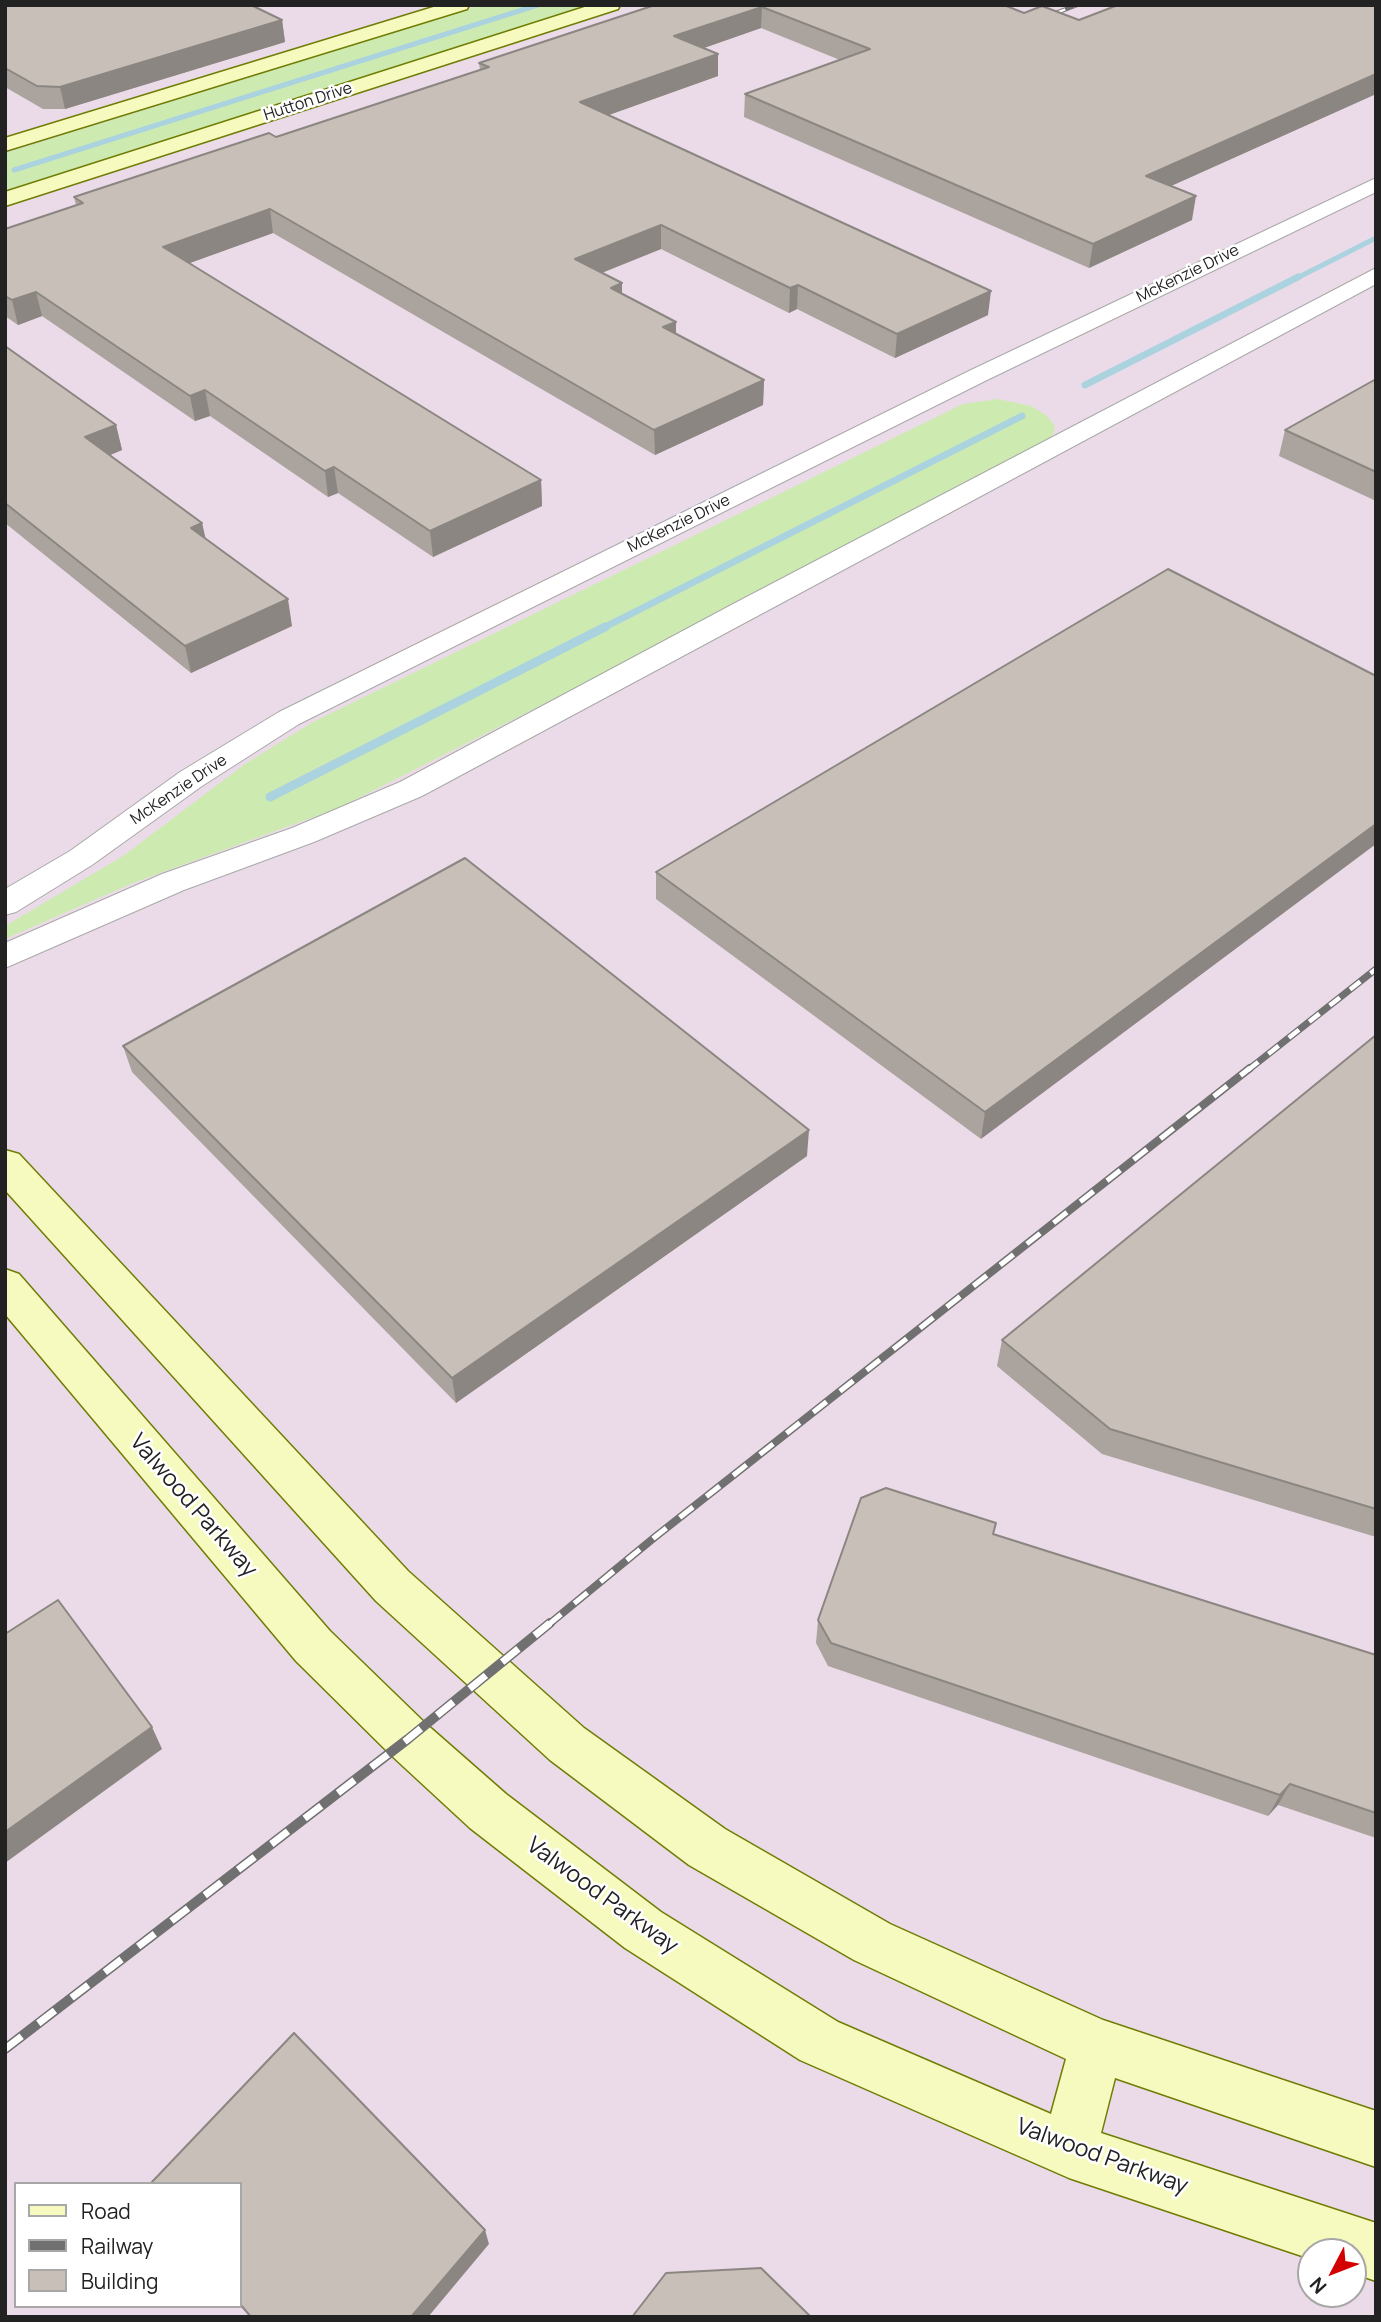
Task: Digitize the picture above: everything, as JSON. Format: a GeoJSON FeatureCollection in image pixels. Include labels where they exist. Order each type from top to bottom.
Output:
{"type":"FeatureCollection","features":[{"type":"Feature","properties":{"kind":"main road"},"geometry":{"type":"LineString","coordinates":[[5,145],[460,5]]}},
{"type":"Feature","properties":{"kind":"main road","name":"Hutton Drive"},"geometry":{"type":"LineString","coordinates":[[5,199],[611,5]]}},
{"type":"Feature","properties":{"kind":"main road"},"geometry":{"type":"LineString","coordinates":[[5,1164],[392,1586],[567,1744],[707,1847],[860,1935],[1097,2045],[1376,2139]]}},
{"type":"Feature","properties":{"kind":"main road","name":"Valwood Parkway"},"geometry":{"type":"LineString","coordinates":[[5,1285],[313,1646],[408,1739],[488,1811],[643,1930],[819,2040],[1069,2150],[1376,2252]]}},
{"type":"Feature","properties":{"kind":"main road"},"geometry":{"type":"LineString","coordinates":[[1069,2150],[1097,2045]]}},
{"type":"Feature","properties":{"kind":"street","name":"McKenzie Drive"},"geometry":{"type":"LineString","coordinates":[[5,904],[81,858],[191,779],[289,718],[965,382],[1376,184]]}},
{"type":"Feature","properties":{"kind":"street"},"geometry":{"type":"LineString","coordinates":[[5,957],[173,882],[303,835],[411,789],[1376,275]]}},
{"type":"Feature","properties":{"kind":"shaded area"},"geometry":{"type":"Polygon","coordinates":[[[5,5],[1376,5],[1376,2317],[5,2317],[5,5]]]}},
{"type":"Feature","properties":{"kind":"green space"},"geometry":{"type":"Polygon","coordinates":[[[482,5],[599,5],[24,189],[5,189],[5,153],[482,5]]]}},
{"type":"Feature","properties":{"kind":"green space"},"geometry":{"type":"Polygon","coordinates":[[[998,399],[1031,406],[1046,415],[1055,426],[1053,435],[1043,445],[660,645],[341,807],[133,883],[5,939],[5,926],[123,856],[245,764],[313,722],[963,404],[998,399]]]}},
{"type":"Feature","properties":{"kind":"building"},"geometry":{"type":"Polygon","coordinates":[[[5,5],[251,5],[282,20],[60,87],[37,86],[5,68],[5,5]]]}},
{"type":"Feature","properties":{"kind":"building"},"geometry":{"type":"Polygon","coordinates":[[[655,5],[1004,5],[1024,13],[1042,6],[1079,20],[1118,5],[1376,5],[1376,74],[1146,176],[1196,196],[1093,244],[745,94],[870,49],[762,7],[674,36],[718,54],[580,102],[991,291],[897,334],[798,285],[790,288],[661,225],[575,259],[622,283],[611,288],[676,322],[663,327],[764,380],[654,430],[270,209],[163,247],[541,480],[430,531],[334,467],[325,471],[205,390],[190,396],[36,292],[12,300],[5,296],[5,229],[83,203],[74,197],[269,133],[276,137],[489,67],[479,63],[655,5]]]}},
{"type":"Feature","properties":{"kind":"building"},"geometry":{"type":"Polygon","coordinates":[[[5,346],[116,425],[85,437],[202,523],[191,528],[288,599],[185,646],[5,503],[5,346]]]}},
{"type":"Feature","properties":{"kind":"building"},"geometry":{"type":"Polygon","coordinates":[[[1376,379],[1376,472],[1285,430],[1376,379]]]}},
{"type":"Feature","properties":{"kind":"building"},"geometry":{"type":"Polygon","coordinates":[[[1168,569],[1376,676],[1376,824],[985,1112],[656,872],[1168,569]]]}},
{"type":"Feature","properties":{"kind":"building"},"geometry":{"type":"Polygon","coordinates":[[[465,858],[809,1130],[452,1378],[123,1046],[465,858]]]}},
{"type":"Feature","properties":{"kind":"building"},"geometry":{"type":"Polygon","coordinates":[[[1376,1035],[1376,1509],[1110,1429],[1002,1340],[1376,1035]]]}},
{"type":"Feature","properties":{"kind":"building"},"geometry":{"type":"Polygon","coordinates":[[[886,1488],[996,1523],[993,1534],[1376,1655],[1376,1813],[1290,1784],[1280,1795],[831,1643],[818,1620],[861,1498],[886,1488]]]}},
{"type":"Feature","properties":{"kind":"building"},"geometry":{"type":"Polygon","coordinates":[[[58,1600],[152,1727],[5,1832],[5,1634],[58,1600]]]}},
{"type":"Feature","properties":{"kind":"building"},"geometry":{"type":"Polygon","coordinates":[[[294,2033],[485,2230],[411,2317],[251,2317],[242,2306],[242,2182],[152,2182],[294,2033]]]}},
{"type":"Feature","properties":{"kind":"building"},"geometry":{"type":"Polygon","coordinates":[[[761,2268],[811,2317],[632,2317],[666,2273],[761,2268]]]}},
{"type":"Feature","properties":{"kind":"waterway"},"geometry":{"type":"LineString","coordinates":[[14,170],[538,5]]}},
{"type":"Feature","properties":{"kind":"waterway"},"geometry":{"type":"LineString","coordinates":[[1295,279],[1376,238]]}},
{"type":"Feature","properties":{"kind":"waterway"},"geometry":{"type":"LineString","coordinates":[[1085,385],[1298,277]]}},
{"type":"Feature","properties":{"kind":"waterway"},"geometry":{"type":"LineString","coordinates":[[601,629],[1022,416]]}},
{"type":"Feature","properties":{"kind":"waterway"},"geometry":{"type":"LineString","coordinates":[[270,797],[605,627]]}},
{"type":"Feature","properties":{"kind":"railway"},"geometry":{"type":"LineString","coordinates":[[1040,19],[1077,5]]}},
{"type":"Feature","properties":{"kind":"railway"},"geometry":{"type":"LineString","coordinates":[[1248,1070],[1376,969]]}},
{"type":"Feature","properties":{"kind":"railway"},"geometry":{"type":"LineString","coordinates":[[548,1625],[655,1537],[1250,1068]]}},
{"type":"Feature","properties":{"kind":"railway"},"geometry":{"type":"LineString","coordinates":[[5,2049],[408,1739],[550,1623]]}}]}
